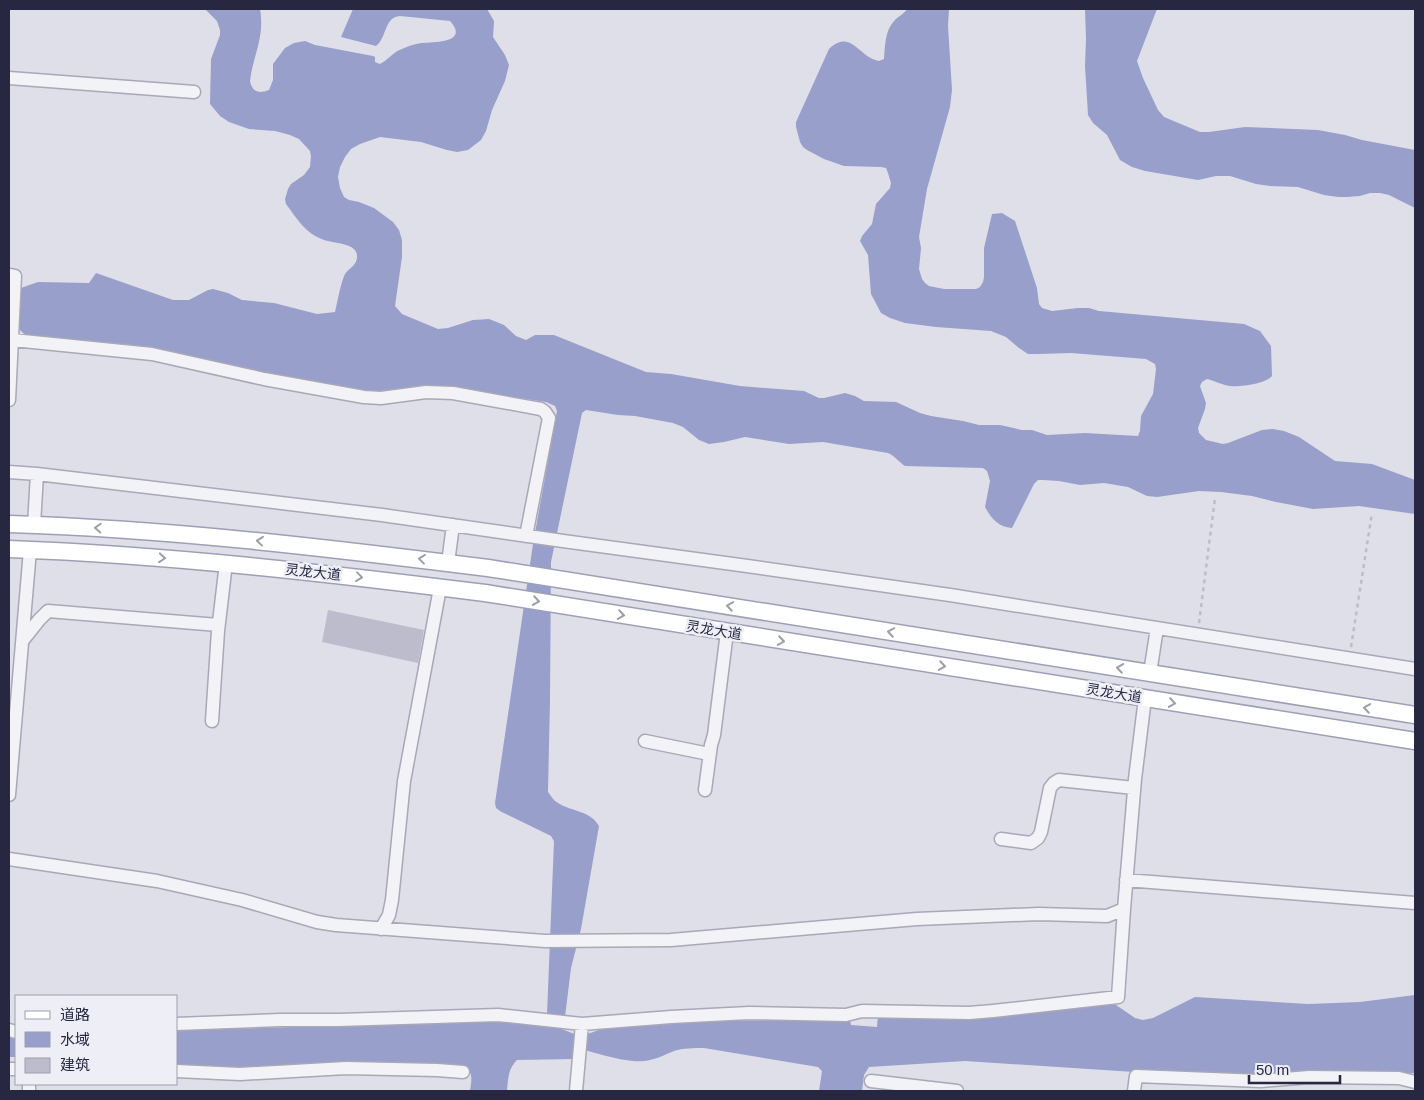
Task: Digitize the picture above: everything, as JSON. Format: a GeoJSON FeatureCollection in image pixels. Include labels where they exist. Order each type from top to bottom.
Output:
{"type":"FeatureCollection","features":[{"type":"Feature","properties":{"kind":"main road","name":"灵龙大道"},"geometry":{"type":"LineString","coordinates":[[9,524],[120,529],[238,538],[505,570],[1415,715]]}},
{"type":"Feature","properties":{"kind":"main road","name":"灵龙大道"},"geometry":{"type":"LineString","coordinates":[[9,550],[118,554],[226,563],[500,596],[1415,741]]}},
{"type":"Feature","properties":{"kind":"street"},"geometry":{"type":"LineString","coordinates":[[9,78],[194,92]]}},
{"type":"Feature","properties":{"kind":"street"},"geometry":{"type":"LineString","coordinates":[[9,400],[13,335],[13,280]]}},
{"type":"Feature","properties":{"kind":"street"},"geometry":{"type":"LineString","coordinates":[[13,335],[152,354],[264,379],[364,397],[381,398],[426,392],[446,392],[541,409],[549,418],[528,536]]}},
{"type":"Feature","properties":{"kind":"street"},"geometry":{"type":"LineString","coordinates":[[9,472],[382,515],[563,542],[730,563],[950,595],[1415,669]]}},
{"type":"Feature","properties":{"kind":"street"},"geometry":{"type":"LineString","coordinates":[[34,525],[37,474]]}},
{"type":"Feature","properties":{"kind":"street"},"geometry":{"type":"LineString","coordinates":[[448,563],[453,525]]}},
{"type":"Feature","properties":{"kind":"street"},"geometry":{"type":"LineString","coordinates":[[9,795],[30,550]]}},
{"type":"Feature","properties":{"kind":"street"},"geometry":{"type":"LineString","coordinates":[[212,720],[218,625],[226,563]]}},
{"type":"Feature","properties":{"kind":"street"},"geometry":{"type":"LineString","coordinates":[[381,929],[389,915],[392,900],[404,781],[440,588]]}},
{"type":"Feature","properties":{"kind":"street"},"geometry":{"type":"LineString","coordinates":[[22,641],[48,611],[218,625]]}},
{"type":"Feature","properties":{"kind":"street"},"geometry":{"type":"LineString","coordinates":[[1150,673],[1157,628]]}},
{"type":"Feature","properties":{"kind":"street"},"geometry":{"type":"LineString","coordinates":[[705,790],[728,632]]}},
{"type":"Feature","properties":{"kind":"street"},"geometry":{"type":"LineString","coordinates":[[178,1024],[498,1014],[581,1028],[671,1017],[749,1013],[846,1015],[862,1011],[969,1013],[1118,997],[1134,788],[1145,698]]}},
{"type":"Feature","properties":{"kind":"street"},"geometry":{"type":"LineString","coordinates":[[645,741],[710,754]]}},
{"type":"Feature","properties":{"kind":"street"},"geometry":{"type":"LineString","coordinates":[[1001,839],[1031,843],[1038,838],[1041,832],[1050,788],[1056,781],[1134,788]]}},
{"type":"Feature","properties":{"kind":"street"},"geometry":{"type":"LineString","coordinates":[[9,859],[157,881],[242,900],[326,924],[545,941],[671,940],[917,919],[977,916],[1039,914],[1107,916],[1124,909]]}},
{"type":"Feature","properties":{"kind":"street"},"geometry":{"type":"LineString","coordinates":[[1126,880],[1415,903]]}},
{"type":"Feature","properties":{"kind":"street"},"geometry":{"type":"LineString","coordinates":[[576,1091],[581,1028]]}},
{"type":"Feature","properties":{"kind":"street"},"geometry":{"type":"LineString","coordinates":[[178,1071],[240,1074],[346,1068],[463,1072]]}},
{"type":"Feature","properties":{"kind":"street"},"geometry":{"type":"LineString","coordinates":[[1134,1091],[1136,1076],[1261,1081],[1309,1077],[1399,1078],[1415,1082]]}},
{"type":"Feature","properties":{"kind":"street"},"geometry":{"type":"LineString","coordinates":[[871,1081],[957,1091]]}},
{"type":"Feature","properties":{"kind":"path"},"geometry":{"type":"LineString","coordinates":[[1197,634],[1215,498]]}},
{"type":"Feature","properties":{"kind":"path"},"geometry":{"type":"LineString","coordinates":[[1349,659],[1372,513]]}},
{"type":"Feature","properties":{"kind":"water"},"geometry":{"type":"Polygon","coordinates":[[[205,9],[260,9],[260,38],[250,81],[254,90],[262,92],[269,90],[273,80],[273,64],[285,48],[294,43],[305,41],[315,45],[373,56],[375,57],[375,62],[380,64],[396,52],[407,47],[421,43],[448,40],[456,34],[455,28],[450,21],[400,16],[391,20],[376,46],[341,37],[353,9],[487,9],[494,21],[493,37],[509,65],[505,81],[481,140],[468,150],[457,152],[421,142],[380,137],[351,149],[340,167],[338,177],[344,197],[374,208],[393,222],[399,230],[402,240],[402,257],[395,306],[402,314],[438,329],[448,328],[473,320],[489,319],[504,325],[516,336],[526,340],[535,335],[554,335],[646,372],[671,374],[740,386],[804,391],[819,398],[845,393],[864,401],[896,402],[931,416],[979,425],[1000,425],[1022,430],[1032,430],[1047,435],[1085,433],[1138,436],[1141,416],[1153,394],[1156,369],[1155,364],[1146,359],[1071,353],[1028,354],[1006,337],[991,331],[905,323],[881,313],[871,294],[868,255],[860,241],[872,224],[876,204],[890,188],[891,183],[886,168],[844,166],[824,159],[807,150],[800,142],[796,122],[829,49],[837,43],[849,43],[872,59],[879,61],[884,59],[889,28],[907,9],[949,9],[948,26],[952,90],[950,107],[927,189],[919,237],[921,248],[919,269],[925,283],[929,286],[944,289],[976,289],[980,287],[984,277],[984,248],[992,214],[1002,213],[1015,221],[1037,288],[1039,304],[1042,308],[1052,311],[1089,308],[1099,311],[1244,324],[1260,331],[1271,346],[1272,376],[1259,383],[1240,386],[1227,385],[1207,379],[1202,382],[1200,386],[1206,403],[1198,428],[1199,433],[1206,440],[1223,444],[1262,430],[1284,431],[1299,437],[1335,461],[1372,464],[1415,480],[1415,514],[1359,506],[1313,509],[1252,496],[1221,492],[1199,491],[1157,497],[1147,496],[1128,487],[1104,483],[1080,485],[1038,480],[1034,484],[1012,528],[1003,526],[995,521],[985,507],[990,481],[987,471],[983,468],[905,466],[888,453],[823,442],[789,444],[745,437],[709,444],[699,440],[683,427],[673,423],[586,410],[582,413],[551,562],[548,792],[563,806],[586,814],[599,826],[581,929],[571,968],[565,1017],[547,1014],[554,841],[551,836],[500,811],[496,808],[495,803],[533,544],[557,411],[555,406],[546,402],[460,389],[384,394],[279,378],[144,347],[29,336],[17,327],[18,289],[38,282],[89,283],[96,273],[173,300],[189,300],[213,289],[228,293],[242,300],[274,303],[317,314],[335,312],[345,274],[356,261],[356,251],[343,244],[324,240],[312,234],[302,225],[286,204],[285,199],[291,184],[304,175],[310,167],[310,151],[299,139],[275,131],[249,129],[229,122],[220,116],[210,104],[211,59],[220,30],[217,21],[205,9]]]}},
{"type":"Feature","properties":{"kind":"water"},"geometry":{"type":"Polygon","coordinates":[[[1085,9],[1157,9],[1137,61],[1158,110],[1164,117],[1200,132],[1245,127],[1318,130],[1415,150],[1415,208],[1389,195],[1380,193],[1338,197],[1298,187],[1256,184],[1230,176],[1216,176],[1198,180],[1145,171],[1132,167],[1120,160],[1107,135],[1093,123],[1088,115],[1085,66],[1085,9]]]}},
{"type":"Feature","properties":{"kind":"water"},"geometry":{"type":"Polygon","coordinates":[[[1415,995],[1415,1073],[1312,1073],[1256,1078],[965,1061],[869,1067],[864,1075],[862,1091],[819,1091],[822,1071],[818,1067],[704,1048],[681,1049],[652,1060],[636,1061],[619,1059],[576,1048],[574,1059],[517,1060],[510,1071],[507,1091],[470,1091],[471,1075],[466,1068],[227,1070],[178,1067],[178,1029],[483,1021],[554,1026],[577,1035],[585,1035],[607,1027],[697,1021],[850,1020],[851,1025],[877,1027],[878,1014],[1109,1003],[1116,1005],[1135,1018],[1143,1020],[1153,1018],[1195,997],[1308,1004],[1360,1002],[1415,995]]]}},
{"type":"Feature","properties":{"kind":"water"},"geometry":{"type":"Polygon","coordinates":[[[9,1034],[15,1035],[15,1057],[9,1057],[9,1034]]]}},
{"type":"Feature","properties":{"kind":"building"},"geometry":{"type":"Polygon","coordinates":[[[328,610],[424,630],[418,663],[322,642],[328,610]]]}}]}
